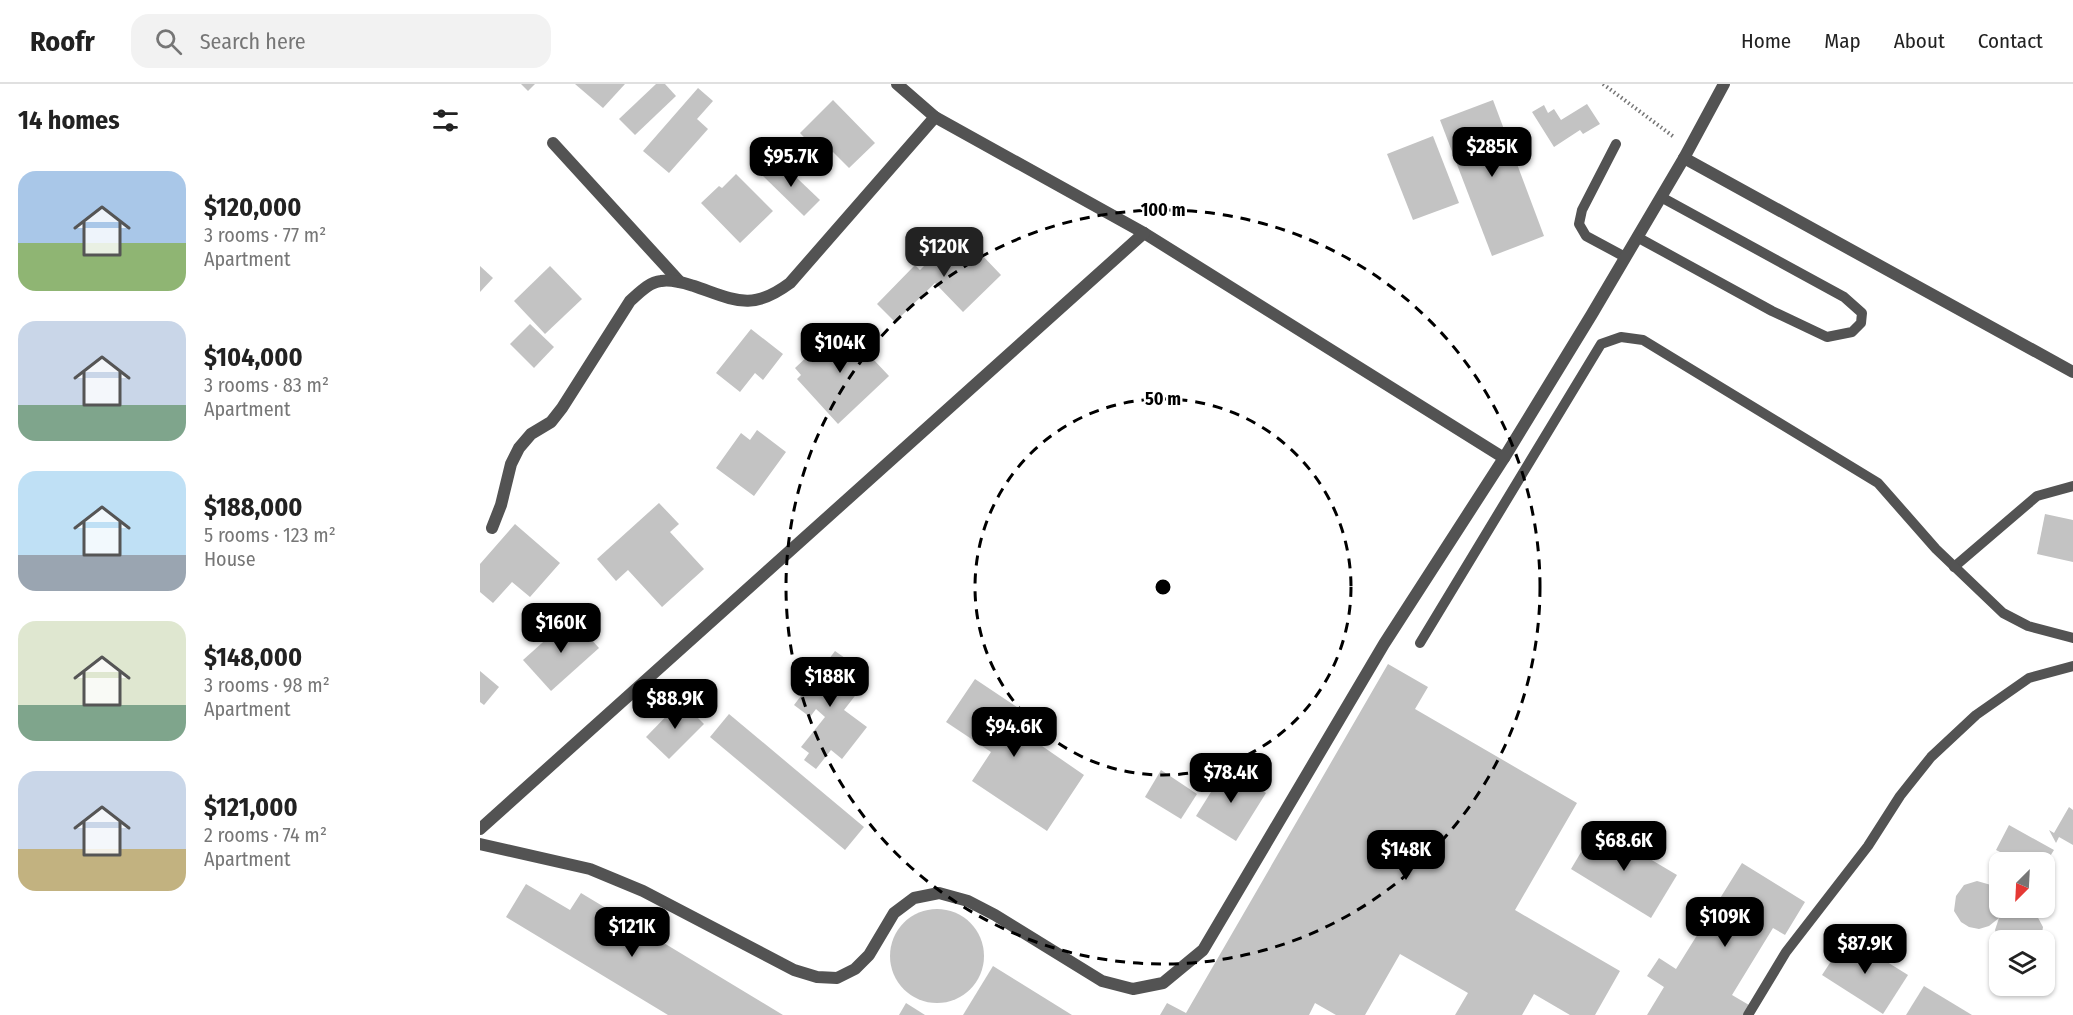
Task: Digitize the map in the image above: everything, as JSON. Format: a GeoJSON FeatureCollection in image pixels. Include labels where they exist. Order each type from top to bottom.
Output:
{"type":"FeatureCollection","features":[{"type":"Feature","properties":{"kind":"street"},"geometry":{"type":"LineString","coordinates":[[897,84],[934,117],[1144,233],[1504,458]]}},
{"type":"Feature","properties":{"kind":"street"},"geometry":{"type":"LineString","coordinates":[[480,844],[590,869],[643,891],[794,970],[817,977],[837,978],[855,969],[869,955],[894,913],[914,898],[939,893],[968,901],[986,910],[1102,981],[1133,989],[1163,983],[1203,950],[1384,644],[1504,458],[1625,258],[1684,158],[1724,84]]}},
{"type":"Feature","properties":{"kind":"street"},"geometry":{"type":"LineString","coordinates":[[492,528],[501,505],[511,464],[519,448],[531,434],[551,422],[562,408],[630,301],[644,288],[660,281],[680,282],[738,302],[756,301],[775,294],[790,283],[934,117]]}},
{"type":"Feature","properties":{"kind":"street"},"geometry":{"type":"LineString","coordinates":[[553,143],[680,282]]}},
{"type":"Feature","properties":{"kind":"street"},"geometry":{"type":"LineString","coordinates":[[1684,158],[2073,372]]}},
{"type":"Feature","properties":{"kind":"street"},"geometry":{"type":"LineString","coordinates":[[480,830],[1144,233]]}},
{"type":"Feature","properties":{"kind":"lane"},"geometry":{"type":"LineString","coordinates":[[1616,144],[1582,210],[1580,224],[1586,236],[1625,258]]}},
{"type":"Feature","properties":{"kind":"lane"},"geometry":{"type":"LineString","coordinates":[[1637,237],[1772,311],[1827,337],[1852,332],[1861,323],[1862,313],[1844,297],[1661,197]]}},
{"type":"Feature","properties":{"kind":"lane"},"geometry":{"type":"LineString","coordinates":[[1420,643],[1601,344],[1621,337],[1643,340],[1878,483],[1936,549],[2003,613],[2028,626],[2073,638]]}},
{"type":"Feature","properties":{"kind":"lane"},"geometry":{"type":"LineString","coordinates":[[1954,567],[2037,496],[2073,486]]}},
{"type":"Feature","properties":{"kind":"lane"},"geometry":{"type":"LineString","coordinates":[[1748,1015],[1786,952],[1868,846],[1900,796],[1931,757],[1976,715],[2029,678],[2073,666]]}},
{"type":"Feature","properties":{"kind":"path"},"geometry":{"type":"LineString","coordinates":[[1603,84],[1674,136],[1684,158]]}},
{"type":"Feature","properties":{"kind":"building"},"geometry":{"type":"Polygon","coordinates":[[[521,84],[535,84],[528,91],[521,84]]]}},
{"type":"Feature","properties":{"kind":"building"},"geometry":{"type":"Polygon","coordinates":[[[575,84],[625,84],[603,108],[575,84]]]}},
{"type":"Feature","properties":{"kind":"building"},"geometry":{"type":"Polygon","coordinates":[[[656,84],[665,84],[676,96],[635,135],[619,119],[656,84]]]}},
{"type":"Feature","properties":{"kind":"building"},"geometry":{"type":"Polygon","coordinates":[[[698,88],[713,101],[697,119],[708,129],[669,173],[643,151],[698,88]]]}},
{"type":"Feature","properties":{"kind":"building"},"geometry":{"type":"Polygon","coordinates":[[[833,100],[875,143],[849,168],[833,152],[825,159],[800,133],[833,100]]]}},
{"type":"Feature","properties":{"kind":"building"},"geometry":{"type":"Polygon","coordinates":[[[1493,100],[1544,236],[1492,256],[1440,120],[1493,100]]]}},
{"type":"Feature","properties":{"kind":"building"},"geometry":{"type":"Polygon","coordinates":[[[1587,104],[1600,124],[1583,134],[1580,130],[1554,147],[1532,112],[1544,105],[1548,113],[1554,109],[1561,120],[1587,104]]]}},
{"type":"Feature","properties":{"kind":"building"},"geometry":{"type":"Polygon","coordinates":[[[1433,136],[1459,203],[1413,220],[1387,154],[1433,136]]]}},
{"type":"Feature","properties":{"kind":"building"},"geometry":{"type":"Polygon","coordinates":[[[777,159],[820,200],[804,216],[762,175],[777,159]]]}},
{"type":"Feature","properties":{"kind":"building"},"geometry":{"type":"Polygon","coordinates":[[[736,174],[773,211],[740,243],[701,203],[719,186],[722,188],[736,174]]]}},
{"type":"Feature","properties":{"kind":"building"},"geometry":{"type":"Polygon","coordinates":[[[959,231],[1001,275],[963,312],[935,283],[895,322],[877,304],[915,265],[920,270],[959,231]]]}},
{"type":"Feature","properties":{"kind":"building"},"geometry":{"type":"Polygon","coordinates":[[[480,266],[493,278],[480,292],[480,266]]]}},
{"type":"Feature","properties":{"kind":"building"},"geometry":{"type":"Polygon","coordinates":[[[550,266],[582,299],[545,334],[514,301],[550,266]]]}},
{"type":"Feature","properties":{"kind":"building"},"geometry":{"type":"Polygon","coordinates":[[[530,324],[554,347],[534,368],[510,344],[530,324]]]}},
{"type":"Feature","properties":{"kind":"building"},"geometry":{"type":"Polygon","coordinates":[[[841,325],[889,376],[838,424],[797,379],[801,375],[795,368],[841,325]]]}},
{"type":"Feature","properties":{"kind":"building"},"geometry":{"type":"Polygon","coordinates":[[[751,329],[783,354],[763,380],[755,373],[740,392],[716,373],[751,329]]]}},
{"type":"Feature","properties":{"kind":"building"},"geometry":{"type":"Polygon","coordinates":[[[757,430],[786,452],[754,496],[716,468],[741,433],[750,440],[757,430]]]}},
{"type":"Feature","properties":{"kind":"building"},"geometry":{"type":"Polygon","coordinates":[[[659,503],[679,524],[670,532],[704,569],[662,607],[628,570],[616,581],[597,559],[659,503]]]}},
{"type":"Feature","properties":{"kind":"building"},"geometry":{"type":"Polygon","coordinates":[[[2045,514],[2073,520],[2073,562],[2037,554],[2045,514]]]}},
{"type":"Feature","properties":{"kind":"building"},"geometry":{"type":"Polygon","coordinates":[[[515,524],[560,563],[530,597],[512,582],[493,603],[480,592],[480,564],[515,524]]]}},
{"type":"Feature","properties":{"kind":"building"},"geometry":{"type":"Polygon","coordinates":[[[571,617],[599,648],[551,691],[523,660],[571,617]]]}},
{"type":"Feature","properties":{"kind":"building"},"geometry":{"type":"Polygon","coordinates":[[[835,651],[852,663],[847,669],[865,683],[844,710],[867,727],[842,759],[831,750],[816,769],[804,760],[809,753],[801,747],[825,717],[816,709],[810,717],[794,705],[807,688],[798,680],[813,660],[823,667],[835,651]]]}},
{"type":"Feature","properties":{"kind":"building"},"geometry":{"type":"Polygon","coordinates":[[[1388,664],[1428,687],[1415,709],[1577,803],[1515,910],[1620,971],[1595,1015],[1570,1015],[1534,994],[1522,1015],[1455,1015],[1468,993],[1400,954],[1365,1015],[1336,1015],[1315,1003],[1309,1015],[1160,1015],[1167,1003],[1186,1013],[1388,664]]]}},
{"type":"Feature","properties":{"kind":"building"},"geometry":{"type":"Polygon","coordinates":[[[480,671],[499,687],[484,705],[480,702],[480,671]]]}},
{"type":"Feature","properties":{"kind":"building"},"geometry":{"type":"Polygon","coordinates":[[[975,679],[1023,711],[1013,726],[1084,775],[1047,831],[972,781],[991,752],[946,722],[975,679]]]}},
{"type":"Feature","properties":{"kind":"building"},"geometry":{"type":"Polygon","coordinates":[[[681,701],[704,724],[669,759],[646,737],[681,701]]]}},
{"type":"Feature","properties":{"kind":"building"},"geometry":{"type":"Polygon","coordinates":[[[729,714],[864,827],[845,850],[710,737],[729,714]]]}},
{"type":"Feature","properties":{"kind":"building"},"geometry":{"type":"Polygon","coordinates":[[[1226,768],[1266,793],[1236,841],[1196,816],[1226,768]]]}},
{"type":"Feature","properties":{"kind":"building"},"geometry":{"type":"Polygon","coordinates":[[[1161,770],[1197,794],[1181,819],[1145,797],[1161,770]]]}},
{"type":"Feature","properties":{"kind":"building"},"geometry":{"type":"Polygon","coordinates":[[[2069,807],[2073,810],[2073,845],[2059,837],[2056,843],[2049,830],[2054,833],[2069,807]]]}},
{"type":"Feature","properties":{"kind":"building"},"geometry":{"type":"Polygon","coordinates":[[[2009,825],[2054,850],[2053,852],[2000,852],[1996,850],[2009,825]]]}},
{"type":"Feature","properties":{"kind":"building"},"geometry":{"type":"Polygon","coordinates":[[[1596,827],[1677,875],[1651,918],[1571,869],[1596,827]]]}},
{"type":"Feature","properties":{"kind":"building"},"geometry":{"type":"Polygon","coordinates":[[[1742,863],[1805,902],[1785,935],[1773,928],[1732,995],[1749,1005],[1743,1015],[1647,1015],[1664,987],[1647,976],[1659,958],[1676,969],[1742,863]]]}},
{"type":"Feature","properties":{"kind":"building"},"geometry":{"type":"Polygon","coordinates":[[[1977,881],[1989,884],[1989,918],[1999,918],[1989,926],[1979,929],[1961,922],[1954,911],[1956,896],[1964,885],[1977,881]]]}},
{"type":"Feature","properties":{"kind":"building"},"geometry":{"type":"Polygon","coordinates":[[[526,884],[570,910],[581,893],[783,1015],[668,1015],[506,917],[526,884]]]}},
{"type":"Feature","properties":{"kind":"building"},"geometry":{"type":"Polygon","coordinates":[[[937,909],[955,913],[970,923],[980,938],[984,956],[980,974],[970,989],[955,999],[937,1003],[919,999],[904,989],[894,974],[890,956],[894,938],[904,923],[919,913],[937,909]]]}},
{"type":"Feature","properties":{"kind":"building"},"geometry":{"type":"Polygon","coordinates":[[[1999,918],[2038,918],[2043,927],[2043,930],[1995,930],[1999,918]]]}},
{"type":"Feature","properties":{"kind":"building"},"geometry":{"type":"Polygon","coordinates":[[[1847,937],[1908,975],[1883,1014],[1822,975],[1847,937]]]}},
{"type":"Feature","properties":{"kind":"building"},"geometry":{"type":"Polygon","coordinates":[[[993,966],[1072,1015],[963,1015],[993,966]]]}},
{"type":"Feature","properties":{"kind":"building"},"geometry":{"type":"Polygon","coordinates":[[[1924,986],[1972,1015],[1906,1015],[1924,986]]]}},
{"type":"Feature","properties":{"kind":"building"},"geometry":{"type":"Polygon","coordinates":[[[906,1003],[925,1015],[899,1015],[906,1003]]]}}]}
